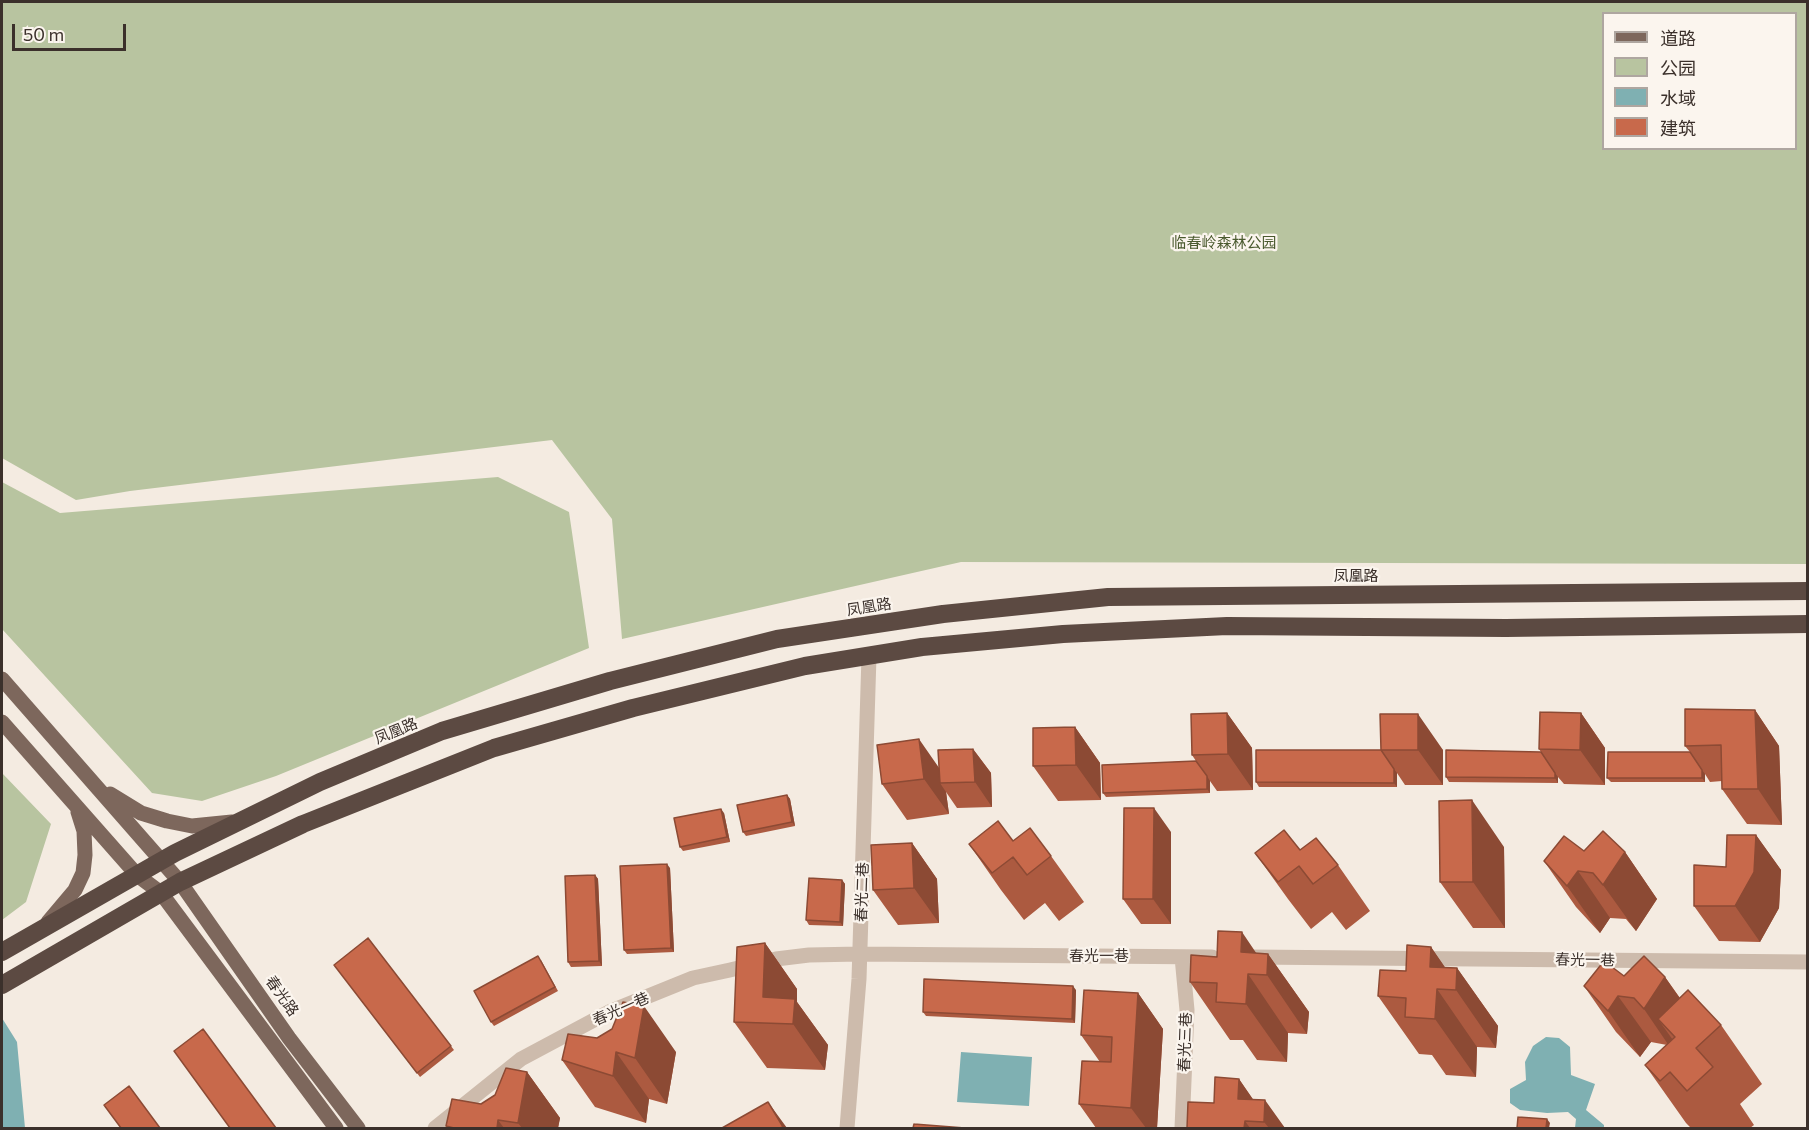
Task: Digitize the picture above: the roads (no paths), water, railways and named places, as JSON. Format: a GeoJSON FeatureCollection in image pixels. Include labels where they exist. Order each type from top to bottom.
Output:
{"type":"FeatureCollection","features":[{"type":"Feature","properties":{"kind":"highway","name":"凤凰路"},"geometry":{"type":"LineString","coordinates":[[2,952],[161,861],[240,821],[320,782],[442,731],[610,681],[777,639],[943,614],[1108,597],[1808,591]]}},
{"type":"Feature","properties":{"kind":"highway"},"geometry":{"type":"LineString","coordinates":[[2,985],[180,882],[303,824],[494,748],[644,705],[805,666],[922,647],[1063,634],[1227,626],[1506,628],[1808,624]]}},
{"type":"Feature","properties":{"kind":"main road","name":"春光路"},"geometry":{"type":"LineString","coordinates":[[2,679],[180,882],[289,1038],[358,1128]]}},
{"type":"Feature","properties":{"kind":"main road"},"geometry":{"type":"LineString","coordinates":[[2,722],[137,875],[161,893],[336,1128]]}},
{"type":"Feature","properties":{"kind":"main road"},"geometry":{"type":"LineString","coordinates":[[99,789],[141,813],[167,821],[192,826],[240,821]]}},
{"type":"Feature","properties":{"kind":"main road"},"geometry":{"type":"LineString","coordinates":[[41,930],[63,907],[83,873],[84,831],[76,806]]}},
{"type":"Feature","properties":{"kind":"street","name":"春光二巷"},"geometry":{"type":"LineString","coordinates":[[847,1128],[860,954],[868,656]]}},
{"type":"Feature","properties":{"kind":"street","name":"春光一巷"},"geometry":{"type":"LineString","coordinates":[[435,1128],[520,1059],[609,1012],[693,978],[776,959],[809,955],[1808,962]]}},
{"type":"Feature","properties":{"kind":"street","name":"春光三巷"},"geometry":{"type":"LineString","coordinates":[[1182,957],[1187,1010],[1182,1128]]}},
{"type":"Feature","properties":{"kind":"water"},"geometry":{"type":"Polygon","coordinates":[[[2,1018],[17,1042],[25,1128],[2,1128],[2,1018]]]}},
{"type":"Feature","properties":{"kind":"water"},"geometry":{"type":"Polygon","coordinates":[[[1546,1037],[1559,1038],[1570,1047],[1571,1075],[1595,1084],[1586,1110],[1604,1125],[1604,1128],[1575,1128],[1576,1119],[1568,1112],[1547,1113],[1520,1110],[1510,1103],[1510,1089],[1526,1080],[1525,1062],[1533,1046],[1546,1037]]]}},
{"type":"Feature","properties":{"kind":"water"},"geometry":{"type":"Polygon","coordinates":[[[961,1052],[1032,1057],[1029,1106],[957,1102],[961,1052]]]}},
{"type":"Feature","properties":{"kind":"park label","name":"临春岭森林公园"},"geometry":{"type":"Point","coordinates":[1224,243]}}]}
